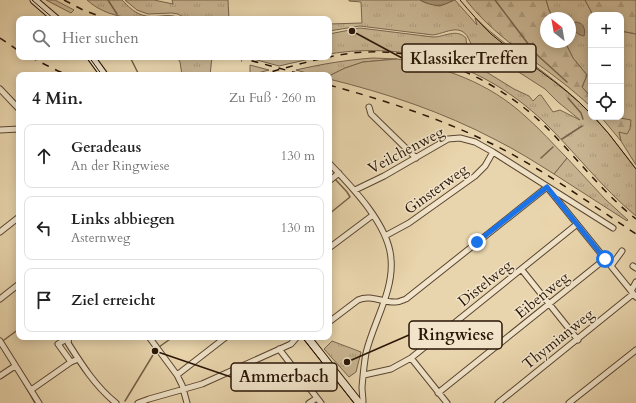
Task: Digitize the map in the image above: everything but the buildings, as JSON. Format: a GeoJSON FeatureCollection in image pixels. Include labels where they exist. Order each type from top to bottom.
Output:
{"type":"FeatureCollection","features":[{"type":"Feature","properties":{"kind":"main road"},"geometry":{"type":"LineString","coordinates":[[34,0],[53,16]]}},
{"type":"Feature","properties":{"kind":"main road"},"geometry":{"type":"LineString","coordinates":[[93,60],[102,72]]}},
{"type":"Feature","properties":{"kind":"main road"},"geometry":{"type":"LineString","coordinates":[[309,340],[358,403]]}},
{"type":"Feature","properties":{"kind":"street"},"geometry":{"type":"LineString","coordinates":[[0,89],[16,104]]}},
{"type":"Feature","properties":{"kind":"street"},"geometry":{"type":"LineString","coordinates":[[369,107],[372,114],[416,158]]}},
{"type":"Feature","properties":{"kind":"street"},"geometry":{"type":"LineString","coordinates":[[0,130],[16,129]]}},
{"type":"Feature","properties":{"kind":"street","name":"Veilchenweg"},"geometry":{"type":"LineString","coordinates":[[355,190],[384,176],[448,139],[460,138],[475,142],[493,152],[613,228]]}},
{"type":"Feature","properties":{"kind":"street","name":"Ginsterweg"},"geometry":{"type":"LineString","coordinates":[[385,236],[409,223],[475,176],[485,166],[493,152]]}},
{"type":"Feature","properties":{"kind":"street"},"geometry":{"type":"LineString","coordinates":[[334,177],[355,190],[373,215],[385,236],[391,259],[390,278],[366,354],[362,387],[362,403]]}},
{"type":"Feature","properties":{"kind":"street"},"geometry":{"type":"LineString","coordinates":[[332,320],[360,299],[376,298],[396,302],[406,299],[547,187],[576,225],[633,294]]}},
{"type":"Feature","properties":{"kind":"street"},"geometry":{"type":"LineString","coordinates":[[332,246],[373,215]]}},
{"type":"Feature","properties":{"kind":"street"},"geometry":{"type":"LineString","coordinates":[[0,232],[16,219]]}},
{"type":"Feature","properties":{"kind":"street","name":"Distelweg"},"geometry":{"type":"LineString","coordinates":[[364,375],[391,369],[411,358],[576,225]]}},
{"type":"Feature","properties":{"kind":"street"},"geometry":{"type":"LineString","coordinates":[[611,266],[622,251]]}},
{"type":"Feature","properties":{"kind":"street","name":"Eibenweg"},"geometry":{"type":"LineString","coordinates":[[438,393],[605,259]]}},
{"type":"Feature","properties":{"kind":"street"},"geometry":{"type":"LineString","coordinates":[[522,270],[578,340]]}},
{"type":"Feature","properties":{"kind":"street"},"geometry":{"type":"LineString","coordinates":[[633,294],[636,282]]}},
{"type":"Feature","properties":{"kind":"street"},"geometry":{"type":"LineString","coordinates":[[0,299],[16,286]]}},
{"type":"Feature","properties":{"kind":"street","name":"Thymianweg"},"geometry":{"type":"LineString","coordinates":[[498,403],[578,340],[633,294]]}},
{"type":"Feature","properties":{"kind":"street"},"geometry":{"type":"LineString","coordinates":[[0,340],[39,403]]}},
{"type":"Feature","properties":{"kind":"street"},"geometry":{"type":"LineString","coordinates":[[64,340],[58,344],[71,362]]}},
{"type":"Feature","properties":{"kind":"street"},"geometry":{"type":"LineString","coordinates":[[68,340],[68,343],[78,359],[100,389],[116,403]]}},
{"type":"Feature","properties":{"kind":"street"},"geometry":{"type":"LineString","coordinates":[[152,340],[177,375],[187,403]]}},
{"type":"Feature","properties":{"kind":"street"},"geometry":{"type":"LineString","coordinates":[[177,375],[222,340]]}},
{"type":"Feature","properties":{"kind":"street"},"geometry":{"type":"LineString","coordinates":[[138,403],[149,398],[202,384],[291,344],[294,340]]}},
{"type":"Feature","properties":{"kind":"street"},"geometry":{"type":"LineString","coordinates":[[279,349],[321,403]]}},
{"type":"Feature","properties":{"kind":"street"},"geometry":{"type":"LineString","coordinates":[[570,403],[636,350]]}},
{"type":"Feature","properties":{"kind":"street"},"geometry":{"type":"LineString","coordinates":[[411,358],[447,403]]}},
{"type":"Feature","properties":{"kind":"street"},"geometry":{"type":"LineString","coordinates":[[31,390],[71,362],[78,359]]}},
{"type":"Feature","properties":{"kind":"street"},"geometry":{"type":"LineString","coordinates":[[0,376],[15,366]]}},
{"type":"Feature","properties":{"kind":"street"},"geometry":{"type":"LineString","coordinates":[[304,381],[313,373]]}},
{"type":"Feature","properties":{"kind":"street"},"geometry":{"type":"LineString","coordinates":[[309,403],[317,398]]}},
{"type":"Feature","properties":{"kind":"green space"},"geometry":{"type":"Polygon","coordinates":[[[46,0],[55,0],[74,10],[71,13],[46,0]]]}},
{"type":"Feature","properties":{"kind":"green space"},"geometry":{"type":"Polygon","coordinates":[[[87,0],[122,0],[133,11],[147,16],[120,16],[108,13],[87,0]]]}},
{"type":"Feature","properties":{"kind":"green space"},"geometry":{"type":"Polygon","coordinates":[[[125,0],[154,0],[173,4],[172,0],[228,0],[229,16],[181,16],[172,13],[148,14],[137,10],[125,0]]]}},
{"type":"Feature","properties":{"kind":"green space"},"geometry":{"type":"Polygon","coordinates":[[[349,0],[420,0],[440,6],[455,0],[477,25],[475,18],[504,43],[564,88],[588,111],[588,120],[597,120],[609,134],[636,169],[636,216],[600,182],[543,121],[496,85],[470,72],[444,62],[416,55],[388,51],[359,51],[332,54],[332,33],[360,28],[433,37],[454,33],[462,35],[466,38],[467,50],[472,53],[467,60],[514,89],[529,96],[533,101],[541,95],[553,112],[560,110],[580,120],[545,89],[517,71],[504,56],[499,62],[473,48],[467,36],[462,31],[452,30],[433,35],[360,26],[332,31],[332,24],[362,23],[361,2],[349,0]]]}},
{"type":"Feature","properties":{"kind":"green space"},"geometry":{"type":"Polygon","coordinates":[[[466,0],[546,0],[550,12],[540,12],[540,48],[568,48],[573,58],[587,75],[582,87],[588,94],[588,104],[560,80],[494,30],[466,0]]]}},
{"type":"Feature","properties":{"kind":"green space"},"geometry":{"type":"Polygon","coordinates":[[[546,0],[585,0],[591,12],[588,12],[588,94],[582,87],[587,75],[573,58],[568,48],[576,48],[576,12],[550,12],[546,0]]]}},
{"type":"Feature","properties":{"kind":"green space"},"geometry":{"type":"Polygon","coordinates":[[[585,0],[636,0],[636,34],[624,32],[624,12],[591,12],[585,0]]]}},
{"type":"Feature","properties":{"kind":"green space"},"geometry":{"type":"Polygon","coordinates":[[[624,32],[636,34],[636,165],[621,141],[616,120],[624,120],[624,32]]]}},
{"type":"Feature","properties":{"kind":"green space"},"geometry":{"type":"Polygon","coordinates":[[[373,58],[397,59],[363,62],[332,74],[332,72],[303,72],[296,70],[334,62],[373,58]]]}},
{"type":"Feature","properties":{"kind":"green space"},"geometry":{"type":"Polygon","coordinates":[[[397,59],[415,62],[466,78],[497,94],[511,104],[531,121],[567,158],[554,174],[503,144],[435,112],[372,90],[332,80],[332,74],[363,62],[397,59]]]}},
{"type":"Feature","properties":{"kind":"green space"},"geometry":{"type":"Polygon","coordinates":[[[179,60],[212,60],[210,72],[182,72],[179,60]]]}},
{"type":"Feature","properties":{"kind":"green space"},"geometry":{"type":"Polygon","coordinates":[[[257,60],[305,60],[279,66],[257,60]]]}},
{"type":"Feature","properties":{"kind":"green space"},"geometry":{"type":"Polygon","coordinates":[[[250,65],[269,70],[261,72],[250,72],[250,65]]]}},
{"type":"Feature","properties":{"kind":"green space"},"geometry":{"type":"Polygon","coordinates":[[[624,119],[631,120],[630,129],[627,134],[619,132],[621,141],[604,120],[624,120],[624,119]]]}},
{"type":"Feature","properties":{"kind":"green space"},"geometry":{"type":"Polygon","coordinates":[[[567,158],[605,199],[628,220],[627,221],[554,174],[567,158]]]}},
{"type":"Feature","properties":{"kind":"green space"},"geometry":{"type":"Polygon","coordinates":[[[332,341],[361,352],[356,372],[349,377],[324,349],[332,341]]]}},
{"type":"Feature","properties":{"kind":"shaded area"},"geometry":{"type":"Polygon","coordinates":[[[420,0],[453,0],[449,3],[436,5],[420,0]]]}},
{"type":"Feature","properties":{"kind":"shaded area"},"geometry":{"type":"Polygon","coordinates":[[[576,22],[583,26],[585,31],[584,36],[576,32],[576,22]]]}},
{"type":"Feature","properties":{"kind":"waterway"},"geometry":{"type":"LineString","coordinates":[[108,0],[117,14]]}},
{"type":"Feature","properties":{"kind":"waterway"},"geometry":{"type":"LineString","coordinates":[[495,0],[535,53],[567,82]]}},
{"type":"Feature","properties":{"kind":"waterway"},"geometry":{"type":"LineString","coordinates":[[132,60],[138,72]]}},
{"type":"Feature","properties":{"kind":"waterway"},"geometry":{"type":"LineString","coordinates":[[568,98],[581,113],[583,119]]}},
{"type":"Feature","properties":{"kind":"waterway"},"geometry":{"type":"LineString","coordinates":[[562,139],[582,126]]}},
{"type":"Feature","properties":{"kind":"waterway"},"geometry":{"type":"LineString","coordinates":[[541,158],[553,147]]}},
{"type":"Feature","properties":{"kind":"waterway"},"geometry":{"type":"LineString","coordinates":[[332,212],[350,197],[335,179]]}},
{"type":"Feature","properties":{"kind":"waterway"},"geometry":{"type":"LineString","coordinates":[[4,340],[16,331]]}},
{"type":"Feature","properties":{"kind":"waterway"},"geometry":{"type":"LineString","coordinates":[[159,347],[169,340]]}},
{"type":"Feature","properties":{"kind":"waterway"},"geometry":{"type":"LineString","coordinates":[[125,401],[156,350]]}},
{"type":"Feature","properties":{"kind":"waterway"},"geometry":{"type":"LineString","coordinates":[[19,375],[35,403]]}},
{"type":"Feature","properties":{"kind":"tram line"},"geometry":{"type":"LineString","coordinates":[[32,0],[51,16]]}},
{"type":"Feature","properties":{"kind":"tram line"},"geometry":{"type":"LineString","coordinates":[[460,0],[491,34],[555,82],[588,111]]}},
{"type":"Feature","properties":{"kind":"tram line"},"geometry":{"type":"LineString","coordinates":[[91,60],[100,72]]}},
{"type":"Feature","properties":{"kind":"tram line"},"geometry":{"type":"LineString","coordinates":[[597,120],[636,169]]}},
{"type":"Feature","properties":{"kind":"tram line"},"geometry":{"type":"LineString","coordinates":[[304,340],[354,403]]}},
{"type":"Feature","properties":{"kind":"railway"},"geometry":{"type":"LineString","coordinates":[[64,0],[99,16]]}},
{"type":"Feature","properties":{"kind":"railway"},"geometry":{"type":"LineString","coordinates":[[0,38],[16,49]]}},
{"type":"Feature","properties":{"kind":"railway"},"geometry":{"type":"LineString","coordinates":[[332,56],[353,53],[380,52],[407,54],[433,60],[482,80],[527,110],[547,128],[601,187],[636,219]]}},
{"type":"Feature","properties":{"kind":"railway"},"geometry":{"type":"LineString","coordinates":[[36,60],[61,72]]}},
{"type":"Feature","properties":{"kind":"railway"},"geometry":{"type":"LineString","coordinates":[[249,60],[293,72]]}},
{"type":"Feature","properties":{"kind":"railway"},"geometry":{"type":"LineString","coordinates":[[270,72],[315,60]]}},
{"type":"Feature","properties":{"kind":"railway"},"geometry":{"type":"LineString","coordinates":[[332,86],[375,98],[443,122],[486,141],[541,171],[636,234]]}},
{"type":"Feature","properties":{"kind":"place","name":"KlassikerTreffen"},"geometry":{"type":"Point","coordinates":[352,31]}},
{"type":"Feature","properties":{"kind":"place","name":"Ammerbach"},"geometry":{"type":"Point","coordinates":[155,351]}},
{"type":"Feature","properties":{"kind":"place","name":"Ringwiese"},"geometry":{"type":"Point","coordinates":[347,362]}},
{"type":"Feature","properties":{"kind":"route"},"geometry":{"type":"LineString","coordinates":[[477,242],[547,187],[576,225],[605,259]]}}]}
